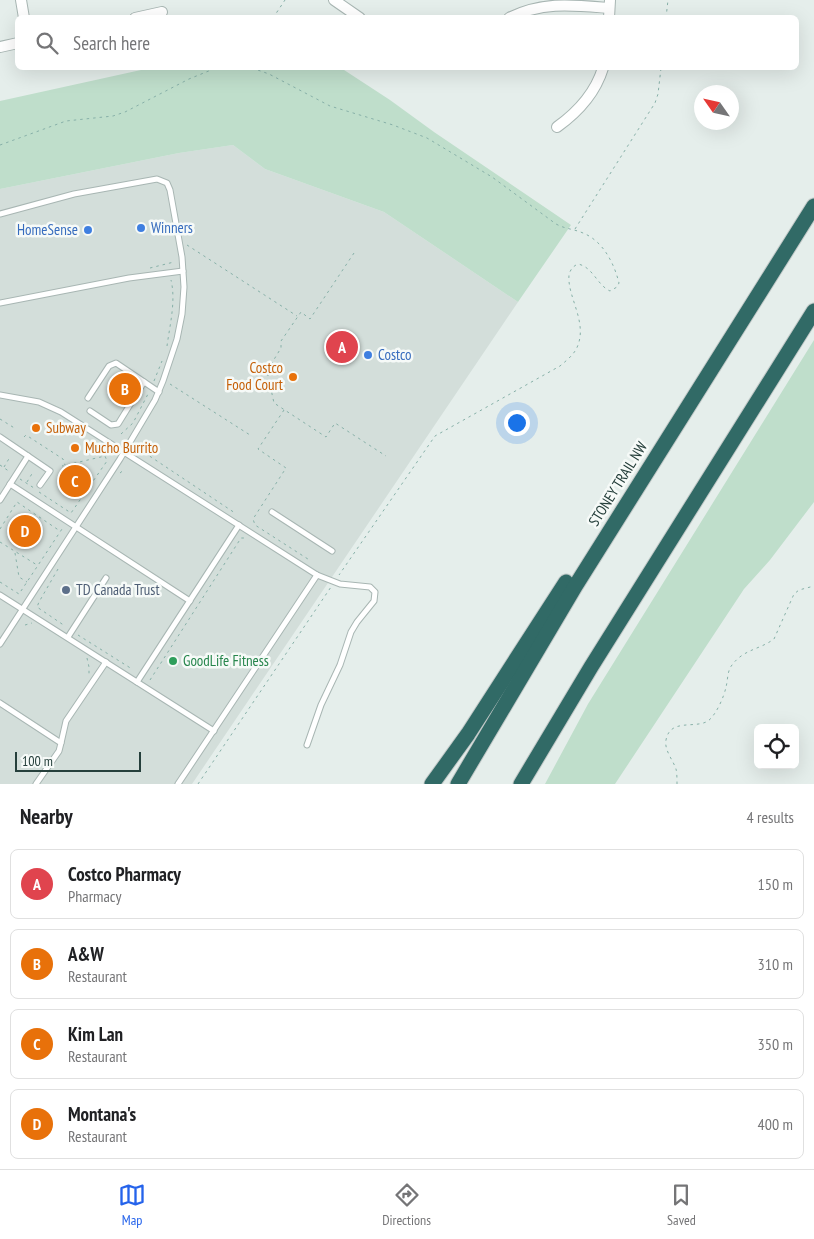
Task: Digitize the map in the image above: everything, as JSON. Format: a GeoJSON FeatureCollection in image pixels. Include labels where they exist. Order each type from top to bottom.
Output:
{"type":"FeatureCollection","features":[{"type":"Feature","properties":{"kind":"highway","name":"STONEY TRAIL NW"},"geometry":{"type":"LineString","coordinates":[[458,784],[576,585],[814,206]]}},
{"type":"Feature","properties":{"kind":"highway"},"geometry":{"type":"LineString","coordinates":[[522,784],[604,645],[814,311]]}},
{"type":"Feature","properties":{"kind":"highway"},"geometry":{"type":"LineString","coordinates":[[432,784],[468,734],[614,506],[676,425]]}},
{"type":"Feature","properties":{"kind":"highway"},"geometry":{"type":"LineString","coordinates":[[530,784],[600,665],[604,645]]}},
{"type":"Feature","properties":{"kind":"street"},"geometry":{"type":"LineString","coordinates":[[21,0],[24,15]]}},
{"type":"Feature","properties":{"kind":"street"},"geometry":{"type":"LineString","coordinates":[[334,0],[356,15]]}},
{"type":"Feature","properties":{"kind":"street"},"geometry":{"type":"LineString","coordinates":[[517,15],[537,7],[554,4],[609,9]]}},
{"type":"Feature","properties":{"kind":"street"},"geometry":{"type":"LineString","coordinates":[[148,15],[162,12]]}},
{"type":"Feature","properties":{"kind":"street"},"geometry":{"type":"LineString","coordinates":[[0,47],[15,44]]}},
{"type":"Feature","properties":{"kind":"street"},"geometry":{"type":"LineString","coordinates":[[557,127],[575,114],[586,101],[594,89],[602,70]]}},
{"type":"Feature","properties":{"kind":"lane"},"geometry":{"type":"LineString","coordinates":[[0,214],[74,194],[157,179],[167,183],[170,190],[176,215],[184,287],[182,314],[177,339],[159,392],[123,453],[0,644]]}},
{"type":"Feature","properties":{"kind":"lane"},"geometry":{"type":"LineString","coordinates":[[0,303],[129,278],[183,270]]}},
{"type":"Feature","properties":{"kind":"lane"},"geometry":{"type":"LineString","coordinates":[[88,398],[109,366],[116,363],[159,392]]}},
{"type":"Feature","properties":{"kind":"lane"},"geometry":{"type":"LineString","coordinates":[[90,411],[111,425],[118,424],[144,382]]}},
{"type":"Feature","properties":{"kind":"lane"},"geometry":{"type":"LineString","coordinates":[[0,395],[39,402],[60,412],[317,575],[340,584],[370,587],[375,592],[374,600],[351,632],[340,665],[320,705],[308,745]]}},
{"type":"Feature","properties":{"kind":"lane"},"geometry":{"type":"LineString","coordinates":[[0,437],[50,471],[40,485]]}},
{"type":"Feature","properties":{"kind":"lane"},"geometry":{"type":"LineString","coordinates":[[0,500],[28,456]]}},
{"type":"Feature","properties":{"kind":"lane"},"geometry":{"type":"LineString","coordinates":[[10,484],[190,601]]}},
{"type":"Feature","properties":{"kind":"lane"},"geometry":{"type":"LineString","coordinates":[[272,512],[332,551]]}},
{"type":"Feature","properties":{"kind":"lane"},"geometry":{"type":"LineString","coordinates":[[137,682],[239,525]]}},
{"type":"Feature","properties":{"kind":"lane"},"geometry":{"type":"LineString","coordinates":[[178,784],[317,575]]}},
{"type":"Feature","properties":{"kind":"lane"},"geometry":{"type":"LineString","coordinates":[[68,637],[106,578]]}},
{"type":"Feature","properties":{"kind":"lane"},"geometry":{"type":"LineString","coordinates":[[0,595],[214,731]]}},
{"type":"Feature","properties":{"kind":"lane"},"geometry":{"type":"LineString","coordinates":[[36,784],[59,751],[66,721],[106,662]]}},
{"type":"Feature","properties":{"kind":"lane"},"geometry":{"type":"LineString","coordinates":[[0,703],[61,743]]}},
{"type":"Feature","properties":{"kind":"path"},"geometry":{"type":"LineString","coordinates":[[275,15],[284,0]]}},
{"type":"Feature","properties":{"kind":"path"},"geometry":{"type":"LineString","coordinates":[[666,15],[668,0]]}},
{"type":"Feature","properties":{"kind":"path"},"geometry":{"type":"LineString","coordinates":[[0,144],[66,121],[113,116],[125,112],[189,78],[211,70]]}},
{"type":"Feature","properties":{"kind":"path"},"geometry":{"type":"LineString","coordinates":[[198,784],[435,436],[560,366],[576,351],[580,331],[570,283],[569,275],[571,268],[578,264],[586,266],[604,288],[610,291],[617,288],[619,283],[609,256],[593,238],[556,224],[492,177],[427,138],[393,125],[330,106],[260,70]]}},
{"type":"Feature","properties":{"kind":"path"},"geometry":{"type":"LineString","coordinates":[[574,230],[655,103],[661,70]]}},
{"type":"Feature","properties":{"kind":"path"},"geometry":{"type":"LineString","coordinates":[[184,243],[298,317]]}},
{"type":"Feature","properties":{"kind":"path"},"geometry":{"type":"LineString","coordinates":[[354,253],[310,319],[300,312],[282,341],[281,348],[267,371],[274,403],[326,437],[335,423],[386,456]]}},
{"type":"Feature","properties":{"kind":"path"},"geometry":{"type":"LineString","coordinates":[[166,350],[173,305],[174,287],[172,280]]}},
{"type":"Feature","properties":{"kind":"path"},"geometry":{"type":"LineString","coordinates":[[121,434],[133,423],[163,358]]}},
{"type":"Feature","properties":{"kind":"path"},"geometry":{"type":"LineString","coordinates":[[168,382],[250,435]]}},
{"type":"Feature","properties":{"kind":"path"},"geometry":{"type":"LineString","coordinates":[[284,409],[258,449],[286,468]]}},
{"type":"Feature","properties":{"kind":"path"},"geometry":{"type":"LineString","coordinates":[[0,419],[16,429]]}},
{"type":"Feature","properties":{"kind":"path"},"geometry":{"type":"LineString","coordinates":[[24,437],[26,435],[63,459],[66,466]]}},
{"type":"Feature","properties":{"kind":"path"},"geometry":{"type":"LineString","coordinates":[[139,449],[235,513]]}},
{"type":"Feature","properties":{"kind":"path"},"geometry":{"type":"LineString","coordinates":[[20,478],[71,513],[107,461],[105,456],[62,466]]}},
{"type":"Feature","properties":{"kind":"path"},"geometry":{"type":"LineString","coordinates":[[4,467],[10,457]]}},
{"type":"Feature","properties":{"kind":"path"},"geometry":{"type":"LineString","coordinates":[[0,465],[11,473]]}},
{"type":"Feature","properties":{"kind":"path"},"geometry":{"type":"LineString","coordinates":[[26,483],[33,472]]}},
{"type":"Feature","properties":{"kind":"path"},"geometry":{"type":"LineString","coordinates":[[0,529],[17,502],[61,530],[19,594],[0,582]]}},
{"type":"Feature","properties":{"kind":"path"},"geometry":{"type":"LineString","coordinates":[[150,680],[241,538],[247,537]]}},
{"type":"Feature","properties":{"kind":"path"},"geometry":{"type":"LineString","coordinates":[[0,542],[38,566]]}},
{"type":"Feature","properties":{"kind":"path"},"geometry":{"type":"LineString","coordinates":[[15,552],[19,577],[27,582]]}},
{"type":"Feature","properties":{"kind":"path"},"geometry":{"type":"LineString","coordinates":[[58,568],[37,607],[65,626]]}},
{"type":"Feature","properties":{"kind":"path"},"geometry":{"type":"LineString","coordinates":[[677,784],[676,770],[666,744],[670,732],[681,725],[700,724],[711,719],[725,691],[730,668],[745,652],[774,639],[794,594],[799,590],[814,586]]}},
{"type":"Feature","properties":{"kind":"path"},"geometry":{"type":"LineString","coordinates":[[25,625],[33,622]]}},
{"type":"Feature","properties":{"kind":"path"},"geometry":{"type":"LineString","coordinates":[[78,634],[132,669]]}},
{"type":"Feature","properties":{"kind":"path"},"geometry":{"type":"LineString","coordinates":[[86,656],[89,675]]}},
{"type":"Feature","properties":{"kind":"shaded area"},"geometry":{"type":"Polygon","coordinates":[[[233,145],[265,169],[384,212],[518,302],[192,784],[0,784],[0,189],[179,153],[233,145]]]}},
{"type":"Feature","properties":{"kind":"green space"},"geometry":{"type":"Polygon","coordinates":[[[141,70],[344,70],[571,225],[518,302],[384,212],[265,169],[233,145],[179,153],[0,189],[0,101],[141,70]]]}},
{"type":"Feature","properties":{"kind":"green space"},"geometry":{"type":"Polygon","coordinates":[[[814,340],[814,502],[770,560],[744,589],[615,784],[545,784],[588,704],[814,340]]]}},
{"type":"Feature","properties":{"kind":"place","name":"Winners"},"geometry":{"type":"Point","coordinates":[141,228]}},
{"type":"Feature","properties":{"kind":"place","name":"HomeSense"},"geometry":{"type":"Point","coordinates":[88,230]}},
{"type":"Feature","properties":{"kind":"place","name":"Costco Pharmacy"},"geometry":{"type":"Point","coordinates":[342,347]}},
{"type":"Feature","properties":{"kind":"place","name":"Costco"},"geometry":{"type":"Point","coordinates":[368,355]}},
{"type":"Feature","properties":{"kind":"place","name":"Costco Food Court"},"geometry":{"type":"Point","coordinates":[293,377]}},
{"type":"Feature","properties":{"kind":"place","name":"A&W"},"geometry":{"type":"Point","coordinates":[125,389]}},
{"type":"Feature","properties":{"kind":"place","name":"Subway"},"geometry":{"type":"Point","coordinates":[36,428]}},
{"type":"Feature","properties":{"kind":"place","name":"Mucho Burrito"},"geometry":{"type":"Point","coordinates":[75,448]}},
{"type":"Feature","properties":{"kind":"place","name":"Kim Lan"},"geometry":{"type":"Point","coordinates":[75,481]}},
{"type":"Feature","properties":{"kind":"place","name":"Montana's"},"geometry":{"type":"Point","coordinates":[25,531]}},
{"type":"Feature","properties":{"kind":"place","name":"TD Canada Trust"},"geometry":{"type":"Point","coordinates":[66,590]}},
{"type":"Feature","properties":{"kind":"place","name":"GoodLife Fitness"},"geometry":{"type":"Point","coordinates":[173,661]}}]}
